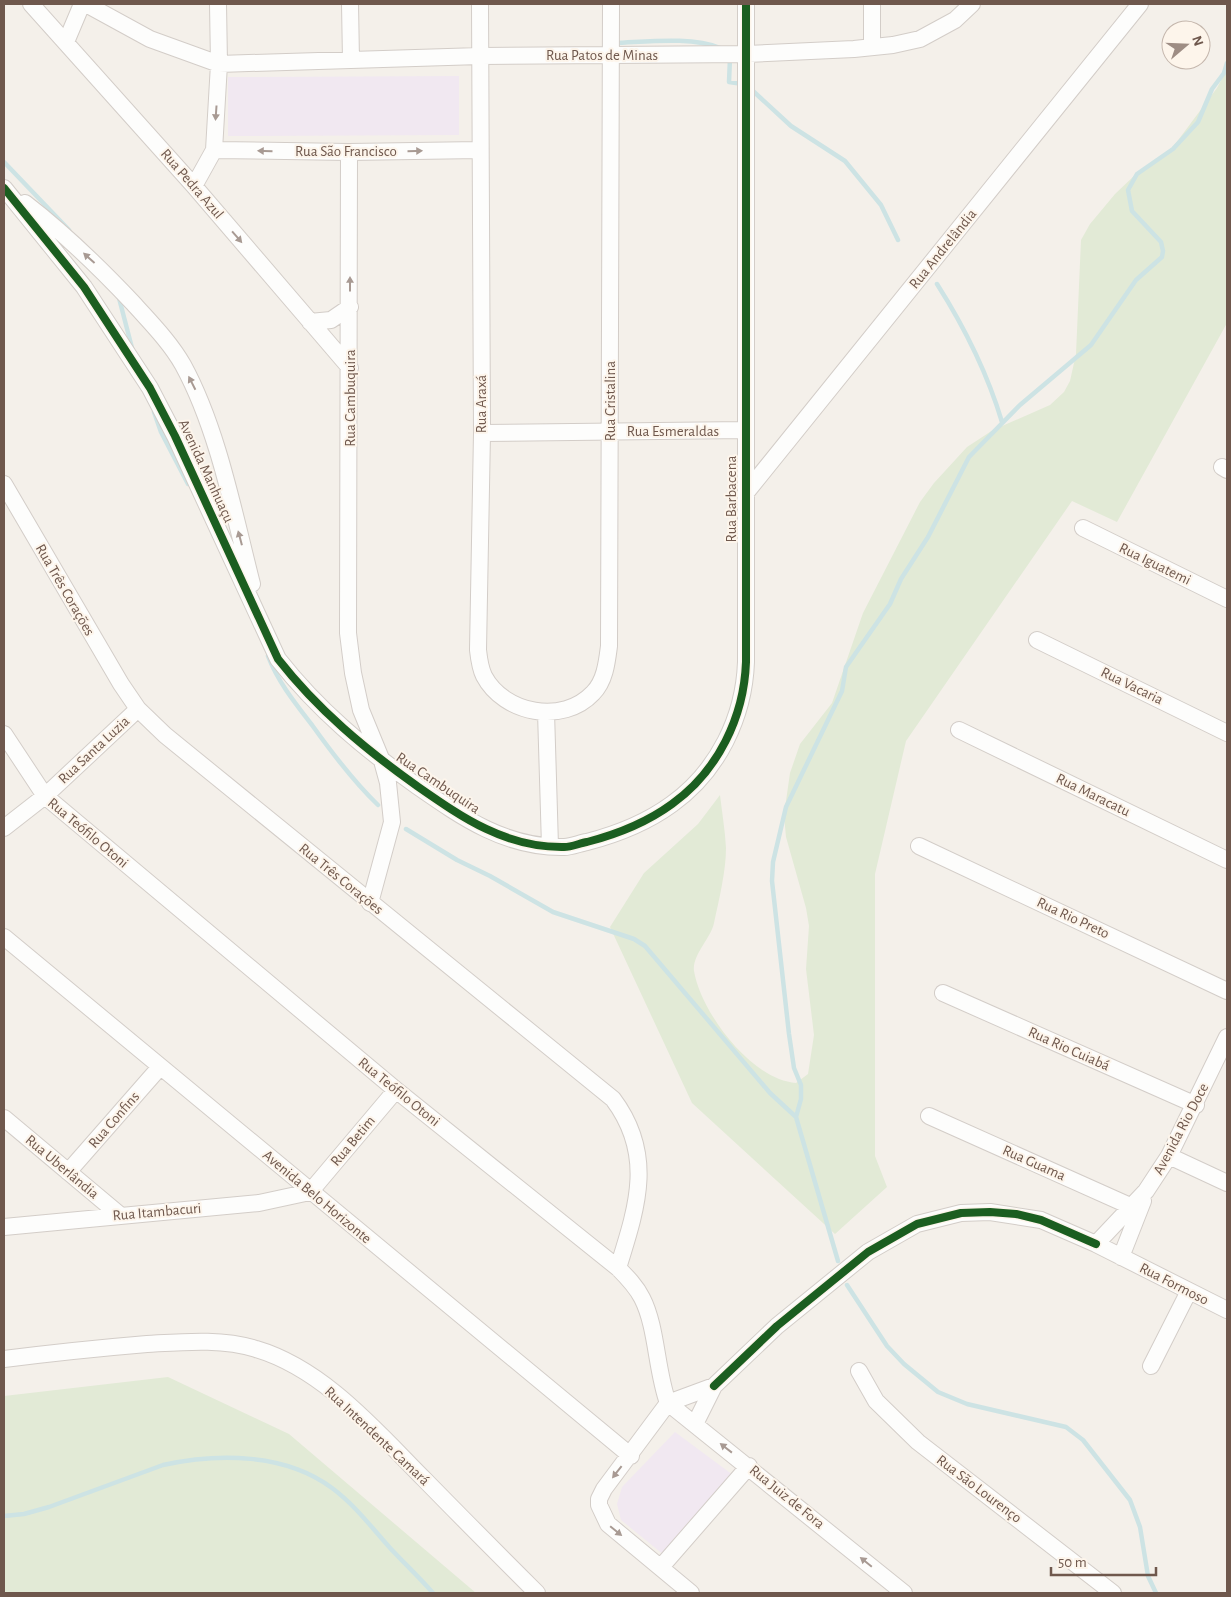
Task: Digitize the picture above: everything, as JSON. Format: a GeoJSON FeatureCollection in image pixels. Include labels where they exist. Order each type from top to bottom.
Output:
{"type":"FeatureCollection","features":[{"type":"Feature","properties":{"kind":"street","name":"Rua Pedra Azul"},"geometry":{"type":"LineString","coordinates":[[31,4],[194,186],[350,368]]}},
{"type":"Feature","properties":{"kind":"street"},"geometry":{"type":"LineString","coordinates":[[66,42],[82,4]]}},
{"type":"Feature","properties":{"kind":"street"},"geometry":{"type":"LineString","coordinates":[[86,4],[150,39],[219,64]]}},
{"type":"Feature","properties":{"kind":"street"},"geometry":{"type":"LineString","coordinates":[[194,186],[214,150],[219,64],[218,4]]}},
{"type":"Feature","properties":{"kind":"street"},"geometry":{"type":"LineString","coordinates":[[350,4],[351,60]]}},
{"type":"Feature","properties":{"kind":"street","name":"Rua Araxá"},"geometry":{"type":"LineString","coordinates":[[480,4],[479,150],[482,434],[479,663],[484,676],[493,689],[509,702],[524,709],[546,712]]}},
{"type":"Feature","properties":{"kind":"street","name":"Rua Cristalina"},"geometry":{"type":"LineString","coordinates":[[546,712],[563,710],[582,702],[594,692],[602,679],[607,664],[610,627],[610,55],[612,4]]}},
{"type":"Feature","properties":{"kind":"street","name":"Rua Barbacena"},"geometry":{"type":"LineString","coordinates":[[558,846],[614,835],[660,813],[686,794],[708,767],[729,735],[741,704],[746,672],[746,4]]}},
{"type":"Feature","properties":{"kind":"street"},"geometry":{"type":"LineString","coordinates":[[872,4],[872,47]]}},
{"type":"Feature","properties":{"kind":"street","name":"Rua Patos de Minas"},"geometry":{"type":"LineString","coordinates":[[219,64],[480,56],[747,54],[872,47],[894,45],[920,38],[955,20],[972,4]]}},
{"type":"Feature","properties":{"kind":"street","name":"Rua Andrelândia"},"geometry":{"type":"LineString","coordinates":[[745,494],[1140,4]]}},
{"type":"Feature","properties":{"kind":"street","name":"Rua São Francisco"},"geometry":{"type":"LineString","coordinates":[[214,150],[349,152],[479,150]]}},
{"type":"Feature","properties":{"kind":"street","name":"Rua Cambuquira"},"geometry":{"type":"LineString","coordinates":[[349,152],[348,632],[353,673],[362,710],[382,761],[469,822],[520,841],[558,846]]}},
{"type":"Feature","properties":{"kind":"street","name":"Avenida Manhuaçu"},"geometry":{"type":"LineString","coordinates":[[5,189],[50,223],[98,266],[145,316],[182,363],[198,396],[224,477],[261,619]]}},
{"type":"Feature","properties":{"kind":"street","name":"Avenida Manhuaçu"},"geometry":{"type":"LineString","coordinates":[[5,189],[84,287],[150,388],[261,619],[278,659],[302,690],[344,731],[382,761]]}},
{"type":"Feature","properties":{"kind":"street"},"geometry":{"type":"LineString","coordinates":[[310,322],[331,320],[350,307]]}},
{"type":"Feature","properties":{"kind":"street","name":"Rua Esmeraldas"},"geometry":{"type":"LineString","coordinates":[[482,434],[745,430]]}},
{"type":"Feature","properties":{"kind":"street","name":"Rua Três Corações"},"geometry":{"type":"LineString","coordinates":[[4,484],[104,656],[138,709],[165,735],[612,1099],[622,1111],[634,1138],[640,1183],[638,1202],[618,1268]]}},
{"type":"Feature","properties":{"kind":"street","name":"Rua Iguatemi"},"geometry":{"type":"LineString","coordinates":[[1083,528],[1227,599]]}},
{"type":"Feature","properties":{"kind":"street","name":"Rua Vacaria"},"geometry":{"type":"LineString","coordinates":[[1037,640],[1227,733]]}},
{"type":"Feature","properties":{"kind":"street","name":"Rua Santa Luzia"},"geometry":{"type":"LineString","coordinates":[[4,828],[45,796],[138,709]]}},
{"type":"Feature","properties":{"kind":"street"},"geometry":{"type":"LineString","coordinates":[[546,712],[558,846]]}},
{"type":"Feature","properties":{"kind":"street","name":"Rua Maracatu"},"geometry":{"type":"LineString","coordinates":[[959,730],[1227,860]]}},
{"type":"Feature","properties":{"kind":"street","name":"Rua Teófilo Otoni"},"geometry":{"type":"LineString","coordinates":[[4,734],[45,796],[396,1090],[618,1268],[634,1284],[646,1308],[660,1378],[668,1403]]}},
{"type":"Feature","properties":{"kind":"street"},"geometry":{"type":"LineString","coordinates":[[370,903],[392,822],[388,783],[382,761]]}},
{"type":"Feature","properties":{"kind":"street","name":"Rua Rio Preto"},"geometry":{"type":"LineString","coordinates":[[919,846],[1227,991]]}},
{"type":"Feature","properties":{"kind":"street","name":"Avenida Belo Horizonte"},"geometry":{"type":"LineString","coordinates":[[4,937],[631,1456]]}},
{"type":"Feature","properties":{"kind":"street","name":"Rua Rio Cuiabá"},"geometry":{"type":"LineString","coordinates":[[943,992],[1196,1105]]}},
{"type":"Feature","properties":{"kind":"street","name":"Avenida Rio Doce"},"geometry":{"type":"LineString","coordinates":[[1096,1244],[1135,1208],[1146,1192],[1169,1156],[1225,1047]]}},
{"type":"Feature","properties":{"kind":"street","name":"Rua Confins"},"geometry":{"type":"LineString","coordinates":[[68,1172],[160,1067]]}},
{"type":"Feature","properties":{"kind":"street","name":"Rua Betim"},"geometry":{"type":"LineString","coordinates":[[310,1192],[396,1090]]}},
{"type":"Feature","properties":{"kind":"street","name":"Rua Guama"},"geometry":{"type":"LineString","coordinates":[[929,1116],[1135,1208]]}},
{"type":"Feature","properties":{"kind":"street","name":"Rua Uberlândia"},"geometry":{"type":"LineString","coordinates":[[4,1118],[121,1216]]}},
{"type":"Feature","properties":{"kind":"street"},"geometry":{"type":"LineString","coordinates":[[1169,1156],[1227,1184]]}},
{"type":"Feature","properties":{"kind":"street","name":"Rua Itambacuri"},"geometry":{"type":"LineString","coordinates":[[4,1227],[259,1203],[310,1192]]}},
{"type":"Feature","properties":{"kind":"street","name":"Avenida Rio Doce"},"geometry":{"type":"LineString","coordinates":[[1121,1257],[1135,1208]]}},
{"type":"Feature","properties":{"kind":"street","name":"Rua Formoso"},"geometry":{"type":"LineString","coordinates":[[714,1386],[777,1326],[868,1252],[917,1224],[961,1212],[1016,1214],[1041,1220],[1096,1244],[1227,1310]]}},
{"type":"Feature","properties":{"kind":"street"},"geometry":{"type":"LineString","coordinates":[[1151,1366],[1190,1291]]}},
{"type":"Feature","properties":{"kind":"street","name":"Rua Intendente Camará"},"geometry":{"type":"LineString","coordinates":[[4,1359],[91,1348],[179,1342],[231,1344],[255,1348],[276,1356],[326,1387],[372,1428],[537,1593]]}},
{"type":"Feature","properties":{"kind":"street","name":"Rua São Lourenço"},"geometry":{"type":"LineString","coordinates":[[859,1372],[876,1401],[918,1442],[1113,1593]]}},
{"type":"Feature","properties":{"kind":"street"},"geometry":{"type":"LineString","coordinates":[[650,1428],[672,1420],[695,1424],[714,1386]]}},
{"type":"Feature","properties":{"kind":"street"},"geometry":{"type":"LineString","coordinates":[[691,1593],[608,1524],[603,1518],[599,1499],[604,1489],[631,1456],[668,1403],[714,1386]]}},
{"type":"Feature","properties":{"kind":"street","name":"Rua Juiz de Fora"},"geometry":{"type":"LineString","coordinates":[[668,1403],[749,1466],[904,1593]]}},
{"type":"Feature","properties":{"kind":"street"},"geometry":{"type":"LineString","coordinates":[[661,1567],[749,1466]]}},
{"type":"Feature","properties":{"kind":"shaded area"},"geometry":{"type":"Polygon","coordinates":[[[459,76],[459,135],[228,136],[228,77],[459,76]]]}},
{"type":"Feature","properties":{"kind":"shaded area"},"geometry":{"type":"Polygon","coordinates":[[[675,1432],[733,1475],[664,1555],[621,1520],[617,1504],[622,1487],[675,1432]]]}},
{"type":"Feature","properties":{"kind":"green space"},"geometry":{"type":"Polygon","coordinates":[[[1227,69],[1227,323],[1117,522],[1072,501],[906,741],[875,874],[875,1156],[887,1187],[835,1234],[692,1103],[610,927],[644,873],[698,824],[720,795],[726,848],[725,866],[714,923],[694,965],[699,988],[707,1006],[731,1042],[762,1070],[779,1079],[796,1083],[808,1074],[814,1035],[806,969],[809,926],[806,908],[786,837],[784,815],[790,773],[800,744],[832,703],[863,613],[920,502],[934,483],[967,447],[993,430],[1050,405],[1064,392],[1070,381],[1076,354],[1081,240],[1090,224],[1115,194],[1135,175],[1167,153],[1176,143],[1217,88],[1227,69]]]}},
{"type":"Feature","properties":{"kind":"green space"},"geometry":{"type":"Polygon","coordinates":[[[168,1377],[289,1434],[476,1593],[4,1593],[4,1396],[168,1377]]]}},
{"type":"Feature","properties":{"kind":"waterway"},"geometry":{"type":"LineString","coordinates":[[615,43],[682,41],[709,44],[720,48]]}},
{"type":"Feature","properties":{"kind":"waterway"},"geometry":{"type":"LineString","coordinates":[[730,58],[729,82],[743,84]]}},
{"type":"Feature","properties":{"kind":"waterway"},"geometry":{"type":"LineString","coordinates":[[838,1261],[796,1117],[801,1099],[801,1085],[794,1068],[789,1034],[772,881],[773,862],[786,807],[842,691],[846,667],[890,604],[901,579],[928,537],[969,457],[1020,405],[1091,345],[1136,280],[1162,257],[1161,242],[1132,211],[1128,190],[1137,174],[1173,149],[1198,122],[1212,89],[1224,73],[1227,63]]}},
{"type":"Feature","properties":{"kind":"waterway"},"geometry":{"type":"LineString","coordinates":[[753,91],[791,126],[845,161],[881,205],[898,240]]}},
{"type":"Feature","properties":{"kind":"waterway"},"geometry":{"type":"LineString","coordinates":[[4,162],[69,230]]}},
{"type":"Feature","properties":{"kind":"waterway"},"geometry":{"type":"LineString","coordinates":[[937,284],[957,317],[974,351],[1002,422]]}},
{"type":"Feature","properties":{"kind":"waterway"},"geometry":{"type":"LineString","coordinates":[[119,298],[132,348]]}},
{"type":"Feature","properties":{"kind":"waterway"},"geometry":{"type":"LineString","coordinates":[[154,412],[161,432],[188,484]]}},
{"type":"Feature","properties":{"kind":"waterway"},"geometry":{"type":"LineString","coordinates":[[268,656],[277,675],[293,700],[343,766],[378,805]]}},
{"type":"Feature","properties":{"kind":"waterway"},"geometry":{"type":"LineString","coordinates":[[406,829],[457,860],[490,876],[553,912],[634,939],[645,946],[770,1093],[796,1117]]}},
{"type":"Feature","properties":{"kind":"waterway"},"geometry":{"type":"LineString","coordinates":[[847,1285],[887,1346],[904,1364],[938,1392],[967,1404],[1066,1427],[1083,1440],[1130,1500],[1140,1527],[1148,1576],[1156,1593]]}},
{"type":"Feature","properties":{"kind":"waterway"},"geometry":{"type":"LineString","coordinates":[[4,1516],[24,1514],[49,1507],[163,1465],[184,1461],[228,1458],[272,1462],[314,1476],[332,1488],[356,1509],[433,1593]]}},
{"type":"Feature","properties":{"kind":"cycle path"},"geometry":{"type":"LineString","coordinates":[[4,188],[84,287],[150,388],[175,436],[278,659],[293,678],[343,728],[379,758],[468,820],[504,837],[523,842],[543,846],[573,846],[610,835],[642,822],[662,811],[688,791],[703,776],[726,741],[740,703],[746,662],[746,4]]}},
{"type":"Feature","properties":{"kind":"cycle path"},"geometry":{"type":"LineString","coordinates":[[714,1386],[777,1326],[868,1252],[917,1224],[961,1213],[990,1212],[1016,1214],[1041,1220],[1096,1244]]}}]}
